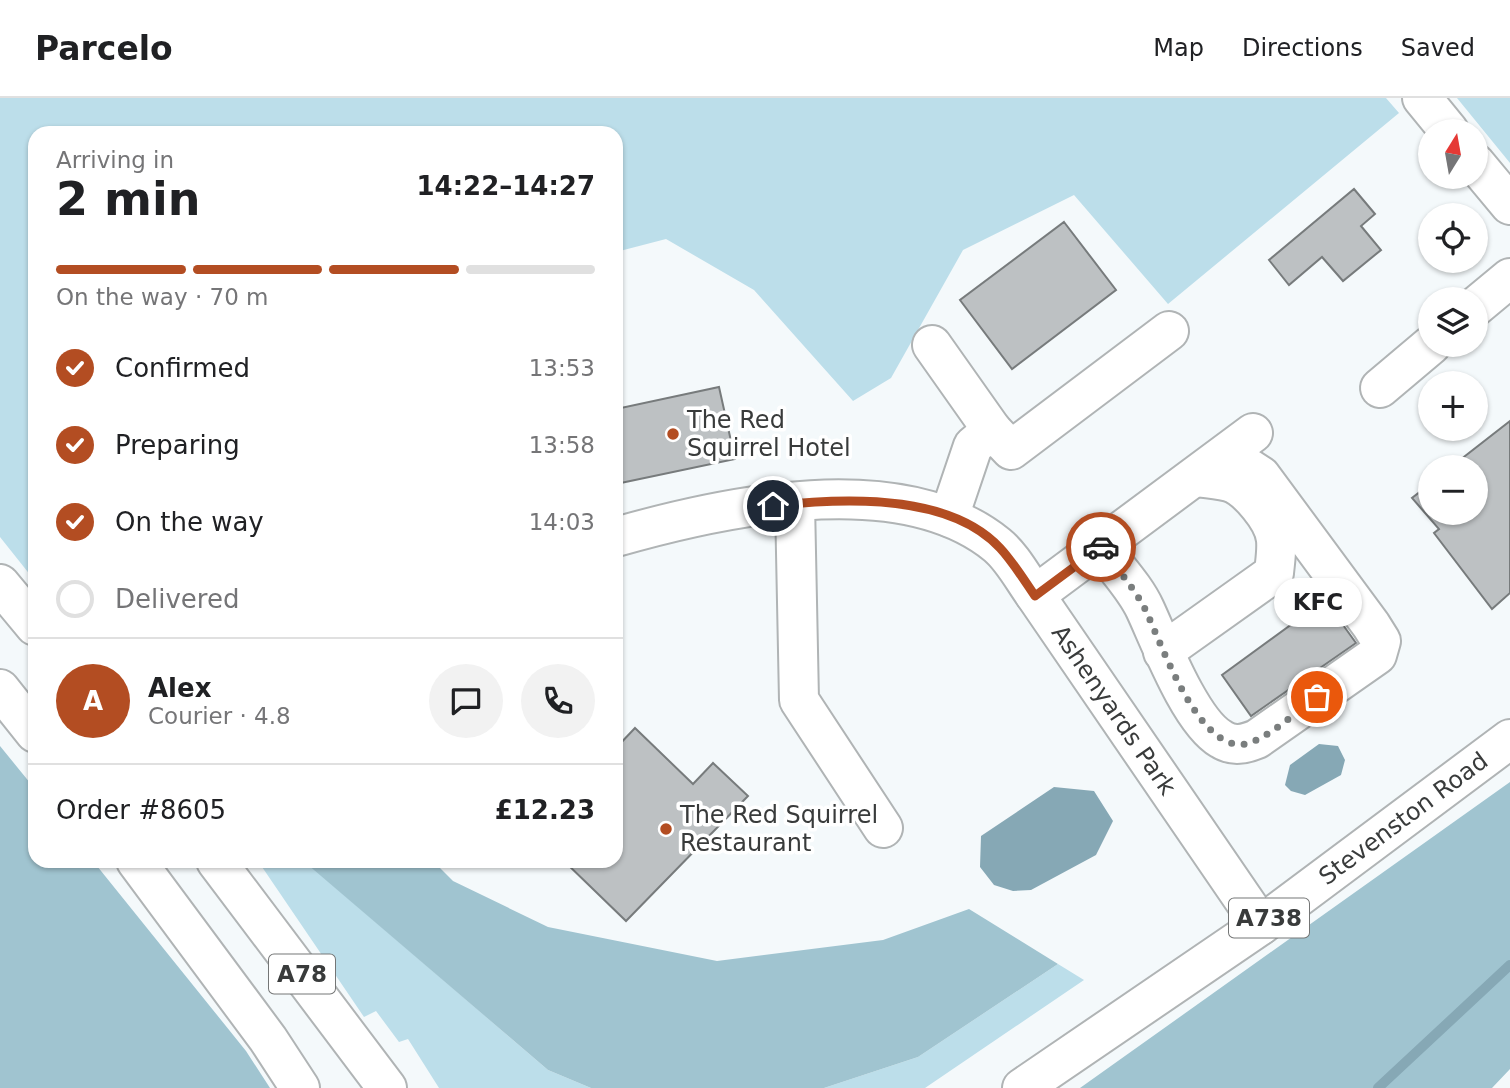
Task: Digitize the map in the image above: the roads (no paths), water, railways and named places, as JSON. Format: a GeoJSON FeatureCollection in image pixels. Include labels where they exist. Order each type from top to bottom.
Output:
{"type":"FeatureCollection","features":[{"type":"Feature","properties":{"kind":"main road"},"geometry":{"type":"LineString","coordinates":[[1422,98],[1439,119]]}},
{"type":"Feature","properties":{"kind":"main road"},"geometry":{"type":"LineString","coordinates":[[1488,179],[1510,205]]}},
{"type":"Feature","properties":{"kind":"main road"},"geometry":{"type":"LineString","coordinates":[[1488,296],[1510,278]]}},
{"type":"Feature","properties":{"kind":"main road"},"geometry":{"type":"LineString","coordinates":[[932,345],[992,430],[1011,450],[1169,331]]}},
{"type":"Feature","properties":{"kind":"main road"},"geometry":{"type":"LineString","coordinates":[[1380,388],[1418,356]]}},
{"type":"Feature","properties":{"kind":"main road"},"geometry":{"type":"LineString","coordinates":[[949,517],[973,446],[992,430]]}},
{"type":"Feature","properties":{"kind":"main road"},"geometry":{"type":"LineString","coordinates":[[1035,596],[1240,443],[1261,476],[1371,625],[1381,641],[1381,648],[1377,655],[1257,739],[1235,744],[1221,740],[1210,730],[1170,670],[1144,606],[1101,547]]}},
{"type":"Feature","properties":{"kind":"main road"},"geometry":{"type":"LineString","coordinates":[[1163,652],[1274,573],[1276,538],[1272,527],[1250,497],[1242,488],[1229,482],[1196,477]]}},
{"type":"Feature","properties":{"kind":"main road","name":"Ashenyards Park"},"geometry":{"type":"LineString","coordinates":[[623,535],[728,511],[795,503],[885,502],[949,517],[999,546],[1261,925]]}},
{"type":"Feature","properties":{"kind":"main road"},"geometry":{"type":"LineString","coordinates":[[795,503],[799,699],[883,828]]}},
{"type":"Feature","properties":{"kind":"main road"},"geometry":{"type":"LineString","coordinates":[[0,584],[28,618]]}},
{"type":"Feature","properties":{"kind":"main road"},"geometry":{"type":"LineString","coordinates":[[0,689],[28,724]]}},
{"type":"Feature","properties":{"kind":"main road","name":"Stevenston Road"},"geometry":{"type":"LineString","coordinates":[[1022,1088],[1261,925],[1510,739]]}},
{"type":"Feature","properties":{"kind":"main road","name":"A78"},"geometry":{"type":"LineString","coordinates":[[141,868],[268,1039],[300,1088]]}},
{"type":"Feature","properties":{"kind":"main road","name":"A78"},"geometry":{"type":"LineString","coordinates":[[221,868],[387,1088]]}},
{"type":"Feature","properties":{"kind":"waterway"},"geometry":{"type":"LineString","coordinates":[[1378,1088],[1510,965]]}},
{"type":"Feature","properties":{"kind":"place","name":"The Red Squirrel Hotel"},"geometry":{"type":"Point","coordinates":[673,434]}},
{"type":"Feature","properties":{"kind":"place","name":"KFC"},"geometry":{"type":"Point","coordinates":[1317,697]}},
{"type":"Feature","properties":{"kind":"place","name":"The Red Squirrel Restaurant"},"geometry":{"type":"Point","coordinates":[666,829]}}]}
